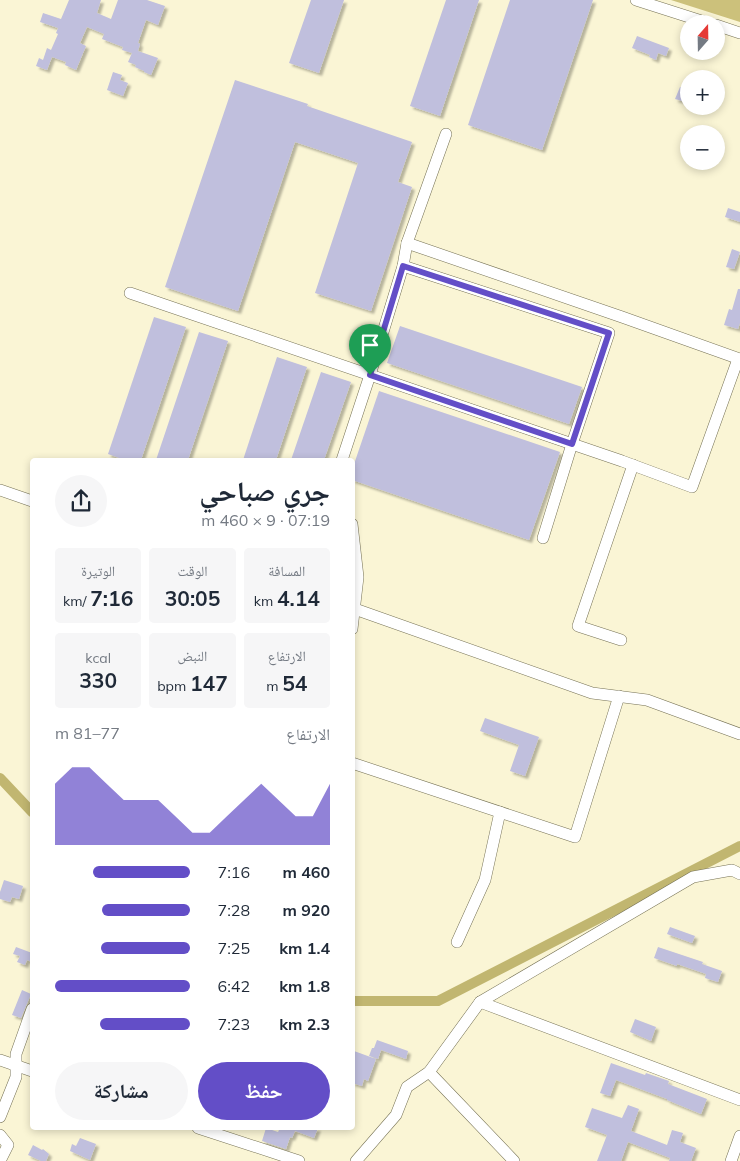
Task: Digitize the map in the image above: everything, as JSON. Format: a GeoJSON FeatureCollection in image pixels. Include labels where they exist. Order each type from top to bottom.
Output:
{"type":"FeatureCollection","features":[{"type":"Feature","properties":{"kind":"street"},"geometry":{"type":"LineString","coordinates":[[636,0],[683,15]]}},
{"type":"Feature","properties":{"kind":"street"},"geometry":{"type":"LineString","coordinates":[[725,28],[740,33]]}},
{"type":"Feature","properties":{"kind":"street"},"geometry":{"type":"LineString","coordinates":[[343,458],[403,266],[407,244],[446,134]]}},
{"type":"Feature","properties":{"kind":"street"},"geometry":{"type":"LineString","coordinates":[[130,293],[633,465],[692,487],[737,371],[739,359],[407,244]]}},
{"type":"Feature","properties":{"kind":"street"},"geometry":{"type":"LineString","coordinates":[[403,266],[609,333],[543,538]]}},
{"type":"Feature","properties":{"kind":"street"},"geometry":{"type":"LineString","coordinates":[[621,640],[578,626],[633,465]]}},
{"type":"Feature","properties":{"kind":"street"},"geometry":{"type":"LineString","coordinates":[[0,490],[30,500]]}},
{"type":"Feature","properties":{"kind":"street"},"geometry":{"type":"LineString","coordinates":[[355,550],[358,577],[355,596]]}},
{"type":"Feature","properties":{"kind":"street"},"geometry":{"type":"LineString","coordinates":[[355,609],[592,693],[647,700],[740,734]]}},
{"type":"Feature","properties":{"kind":"street"},"geometry":{"type":"LineString","coordinates":[[355,764],[575,837],[619,696]]}},
{"type":"Feature","properties":{"kind":"street"},"geometry":{"type":"LineString","coordinates":[[457,942],[485,880],[500,812]]}},
{"type":"Feature","properties":{"kind":"street"},"geometry":{"type":"LineString","coordinates":[[356,1161],[396,1115],[407,1087],[429,1072],[480,1002],[692,876],[732,870],[740,874]]}},
{"type":"Feature","properties":{"kind":"street"},"geometry":{"type":"LineString","coordinates":[[480,1002],[740,1100]]}},
{"type":"Feature","properties":{"kind":"street"},"geometry":{"type":"LineString","coordinates":[[0,1117],[16,1077],[16,1054],[30,1015]]}},
{"type":"Feature","properties":{"kind":"street"},"geometry":{"type":"LineString","coordinates":[[0,1060],[30,1070]]}},
{"type":"Feature","properties":{"kind":"street"},"geometry":{"type":"LineString","coordinates":[[429,1072],[514,1161]]}},
{"type":"Feature","properties":{"kind":"street"},"geometry":{"type":"LineString","coordinates":[[204,1130],[300,1161]]}},
{"type":"Feature","properties":{"kind":"street"},"geometry":{"type":"LineString","coordinates":[[0,1135],[8,1145],[0,1161]]}},
{"type":"Feature","properties":{"kind":"street"},"geometry":{"type":"LineString","coordinates":[[731,1161],[740,1136]]}},
{"type":"Feature","properties":{"kind":"shaded area"},"geometry":{"type":"Polygon","coordinates":[[[671,0],[740,0],[740,22],[725,17],[725,15],[718,15],[671,0]]]}},
{"type":"Feature","properties":{"kind":"building"},"geometry":{"type":"Polygon","coordinates":[[[69,0],[101,0],[97,13],[111,19],[118,0],[147,0],[165,6],[158,25],[146,20],[138,43],[140,44],[138,51],[158,58],[151,75],[128,62],[132,53],[122,50],[123,47],[102,39],[104,34],[87,27],[80,43],[86,46],[76,70],[65,65],[66,62],[52,57],[47,70],[36,66],[39,58],[43,60],[47,48],[51,50],[58,34],[56,33],[58,28],[40,22],[43,13],[61,19],[69,0]]]}},
{"type":"Feature","properties":{"kind":"building"},"geometry":{"type":"Polygon","coordinates":[[[311,0],[344,0],[319,73],[289,63],[311,0]]]}},
{"type":"Feature","properties":{"kind":"building"},"geometry":{"type":"Polygon","coordinates":[[[446,0],[479,0],[440,116],[410,106],[446,0]]]}},
{"type":"Feature","properties":{"kind":"building"},"geometry":{"type":"Polygon","coordinates":[[[510,0],[593,0],[542,150],[468,125],[510,0]]]}},
{"type":"Feature","properties":{"kind":"building"},"geometry":{"type":"Polygon","coordinates":[[[637,36],[669,48],[666,56],[658,53],[656,60],[649,57],[650,55],[632,48],[637,36]]]}},
{"type":"Feature","properties":{"kind":"building"},"geometry":{"type":"Polygon","coordinates":[[[113,72],[122,75],[120,80],[128,83],[123,96],[107,90],[113,72]]]}},
{"type":"Feature","properties":{"kind":"building"},"geometry":{"type":"Polygon","coordinates":[[[235,80],[412,142],[398,182],[412,187],[371,311],[315,293],[358,163],[295,142],[238,311],[165,287],[235,80]]]}},
{"type":"Feature","properties":{"kind":"building"},"geometry":{"type":"Polygon","coordinates":[[[680,87],[680,100],[675,99],[680,87]]]}},
{"type":"Feature","properties":{"kind":"building"},"geometry":{"type":"Polygon","coordinates":[[[728,208],[740,212],[740,222],[725,217],[728,208]]]}},
{"type":"Feature","properties":{"kind":"building"},"geometry":{"type":"Polygon","coordinates":[[[732,249],[740,252],[734,269],[726,267],[732,249]]]}},
{"type":"Feature","properties":{"kind":"building"},"geometry":{"type":"Polygon","coordinates":[[[738,289],[740,289],[740,323],[738,329],[724,325],[729,309],[732,310],[738,289]]]}},
{"type":"Feature","properties":{"kind":"building"},"geometry":{"type":"Polygon","coordinates":[[[154,317],[186,327],[142,458],[119,458],[108,454],[154,317]]]}},
{"type":"Feature","properties":{"kind":"building"},"geometry":{"type":"Polygon","coordinates":[[[400,326],[582,387],[569,424],[387,363],[400,326]]]}},
{"type":"Feature","properties":{"kind":"building"},"geometry":{"type":"Polygon","coordinates":[[[199,332],[228,341],[189,458],[157,458],[199,332]]]}},
{"type":"Feature","properties":{"kind":"building"},"geometry":{"type":"Polygon","coordinates":[[[277,357],[307,367],[277,458],[244,458],[277,357]]]}},
{"type":"Feature","properties":{"kind":"building"},"geometry":{"type":"Polygon","coordinates":[[[321,372],[351,382],[325,458],[292,458],[321,372]]]}},
{"type":"Feature","properties":{"kind":"building"},"geometry":{"type":"Polygon","coordinates":[[[379,391],[560,452],[529,540],[355,481],[355,461],[379,391]]]}},
{"type":"Feature","properties":{"kind":"building"},"geometry":{"type":"Polygon","coordinates":[[[485,718],[539,737],[525,776],[510,771],[519,745],[480,731],[485,718]]]}},
{"type":"Feature","properties":{"kind":"building"},"geometry":{"type":"Polygon","coordinates":[[[4,880],[23,886],[19,899],[12,897],[10,902],[0,899],[4,880]]]}},
{"type":"Feature","properties":{"kind":"building"},"geometry":{"type":"Polygon","coordinates":[[[670,927],[695,936],[692,943],[667,934],[670,927]]]}},
{"type":"Feature","properties":{"kind":"building"},"geometry":{"type":"Polygon","coordinates":[[[16,947],[30,952],[30,961],[27,960],[25,965],[17,962],[20,956],[13,954],[16,947]]]}},
{"type":"Feature","properties":{"kind":"building"},"geometry":{"type":"Polygon","coordinates":[[[658,947],[703,962],[702,964],[722,971],[718,982],[705,978],[706,974],[654,958],[658,947]]]}},
{"type":"Feature","properties":{"kind":"building"},"geometry":{"type":"Polygon","coordinates":[[[22,990],[30,994],[21,1018],[12,1015],[22,990]]]}},
{"type":"Feature","properties":{"kind":"building"},"geometry":{"type":"Polygon","coordinates":[[[635,1019],[656,1027],[651,1041],[630,1032],[635,1019]]]}},
{"type":"Feature","properties":{"kind":"building"},"geometry":{"type":"Polygon","coordinates":[[[377,1040],[408,1051],[406,1059],[381,1050],[378,1059],[369,1056],[377,1040]]]}},
{"type":"Feature","properties":{"kind":"building"},"geometry":{"type":"Polygon","coordinates":[[[355,1051],[376,1059],[368,1081],[364,1079],[362,1086],[355,1084],[355,1051]]]}},
{"type":"Feature","properties":{"kind":"building"},"geometry":{"type":"Polygon","coordinates":[[[611,1063],[669,1081],[668,1084],[707,1099],[701,1114],[616,1080],[610,1096],[600,1093],[611,1063]]]}},
{"type":"Feature","properties":{"kind":"building"},"geometry":{"type":"Polygon","coordinates":[[[628,1105],[639,1109],[631,1131],[667,1145],[672,1130],[683,1133],[680,1142],[696,1148],[691,1161],[669,1161],[670,1158],[628,1142],[621,1161],[597,1161],[607,1135],[585,1127],[592,1108],[622,1118],[628,1105]]]}},
{"type":"Feature","properties":{"kind":"building"},"geometry":{"type":"Polygon","coordinates":[[[265,1130],[278,1132],[279,1130],[317,1130],[314,1138],[295,1131],[292,1138],[290,1137],[286,1149],[262,1141],[265,1130]]]}},
{"type":"Feature","properties":{"kind":"building"},"geometry":{"type":"Polygon","coordinates":[[[80,1138],[96,1144],[90,1160],[70,1151],[72,1144],[76,1146],[80,1138]]]}},
{"type":"Feature","properties":{"kind":"building"},"geometry":{"type":"Polygon","coordinates":[[[33,1145],[49,1154],[46,1161],[41,1161],[28,1155],[33,1145]]]}},
{"type":"Feature","properties":{"kind":"waterway"},"geometry":{"type":"LineString","coordinates":[[0,778],[30,810]]}},
{"type":"Feature","properties":{"kind":"waterway"},"geometry":{"type":"LineString","coordinates":[[355,1001],[438,1001],[740,846]]}},
{"type":"Feature","properties":{"kind":"route"},"geometry":{"type":"LineString","coordinates":[[403,266],[609,333],[572,444],[370,375],[403,266]]}}]}
